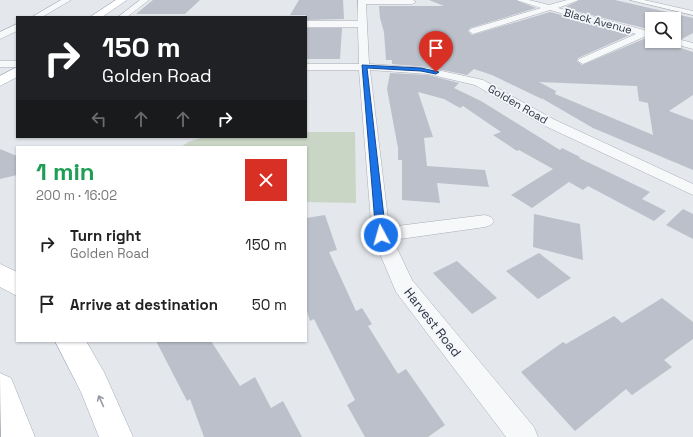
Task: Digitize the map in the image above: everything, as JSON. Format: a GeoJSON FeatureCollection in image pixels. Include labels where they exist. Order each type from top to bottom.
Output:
{"type":"FeatureCollection","features":[{"type":"Feature","properties":{"kind":"main road"},"geometry":{"type":"LineString","coordinates":[[97,16],[122,0]]}},
{"type":"Feature","properties":{"kind":"main road"},"geometry":{"type":"LineString","coordinates":[[0,82],[16,72]]}},
{"type":"Feature","properties":{"kind":"main road"},"geometry":{"type":"LineString","coordinates":[[0,274],[16,284]]}},
{"type":"Feature","properties":{"kind":"main road"},"geometry":{"type":"LineString","coordinates":[[71,342],[93,383],[116,437]]}},
{"type":"Feature","properties":{"kind":"main road"},"geometry":{"type":"LineString","coordinates":[[0,389],[18,437]]}},
{"type":"Feature","properties":{"kind":"street"},"geometry":{"type":"LineString","coordinates":[[38,16],[67,0]]}},
{"type":"Feature","properties":{"kind":"street"},"geometry":{"type":"LineString","coordinates":[[123,16],[145,0]]}},
{"type":"Feature","properties":{"kind":"street","name":"Black Avenue"},"geometry":{"type":"LineString","coordinates":[[520,0],[645,33]]}},
{"type":"Feature","properties":{"kind":"street"},"geometry":{"type":"LineString","coordinates":[[473,31],[575,0]]}},
{"type":"Feature","properties":{"kind":"street"},"geometry":{"type":"LineString","coordinates":[[634,0],[690,11]]}},
{"type":"Feature","properties":{"kind":"street"},"geometry":{"type":"LineString","coordinates":[[362,1],[412,2]]}},
{"type":"Feature","properties":{"kind":"street","name":"Harvest Road"},"geometry":{"type":"LineString","coordinates":[[362,1],[364,67],[381,235],[404,286],[524,437]]}},
{"type":"Feature","properties":{"kind":"street"},"geometry":{"type":"LineString","coordinates":[[307,24],[362,24]]}},
{"type":"Feature","properties":{"kind":"street"},"geometry":{"type":"LineString","coordinates":[[0,36],[16,28]]}},
{"type":"Feature","properties":{"kind":"street"},"geometry":{"type":"LineString","coordinates":[[583,61],[645,35]]}},
{"type":"Feature","properties":{"kind":"street"},"geometry":{"type":"LineString","coordinates":[[681,43],[693,46]]}},
{"type":"Feature","properties":{"kind":"street"},"geometry":{"type":"LineString","coordinates":[[0,64],[16,64]]}},
{"type":"Feature","properties":{"kind":"street","name":"Golden Road"},"geometry":{"type":"LineString","coordinates":[[307,67],[364,67],[421,70],[470,80],[492,88],[546,121],[693,190]]}},
{"type":"Feature","properties":{"kind":"street"},"geometry":{"type":"LineString","coordinates":[[381,235],[485,221]]}},
{"type":"Feature","properties":{"kind":"green space"},"geometry":{"type":"Polygon","coordinates":[[[307,132],[355,132],[356,203],[307,202],[307,146],[182,146],[188,142],[201,138],[307,138],[307,132]]]}},
{"type":"Feature","properties":{"kind":"building"},"geometry":{"type":"Polygon","coordinates":[[[153,0],[200,0],[185,14],[136,14],[153,0]]]}},
{"type":"Feature","properties":{"kind":"building"},"geometry":{"type":"Polygon","coordinates":[[[299,0],[343,0],[344,19],[307,20],[306,15],[290,15],[299,0]]]}},
{"type":"Feature","properties":{"kind":"building"},"geometry":{"type":"Polygon","coordinates":[[[429,0],[515,0],[536,8],[470,28],[468,31],[472,35],[550,12],[632,34],[578,58],[577,61],[582,65],[645,38],[645,48],[680,48],[693,52],[693,95],[669,111],[693,120],[693,170],[593,128],[543,99],[544,98],[542,99],[492,75],[474,69],[467,75],[428,67],[392,64],[392,60],[386,60],[384,32],[380,18],[379,6],[444,6],[429,0]],[[539,82],[556,91],[555,94],[653,135],[648,103],[639,101],[637,86],[539,82]]]}},
{"type":"Feature","properties":{"kind":"building"},"geometry":{"type":"Polygon","coordinates":[[[580,0],[615,0],[667,12],[645,12],[645,28],[563,8],[580,0]]]}},
{"type":"Feature","properties":{"kind":"building"},"geometry":{"type":"Polygon","coordinates":[[[681,15],[693,18],[693,33],[682,39],[681,15]]]}},
{"type":"Feature","properties":{"kind":"building"},"geometry":{"type":"Polygon","coordinates":[[[307,28],[342,28],[340,59],[307,59],[307,28]]]}},
{"type":"Feature","properties":{"kind":"building"},"geometry":{"type":"Polygon","coordinates":[[[390,73],[428,75],[459,83],[454,88],[481,101],[560,150],[562,148],[580,157],[579,158],[650,192],[642,199],[666,211],[654,221],[588,186],[583,190],[569,182],[532,208],[511,195],[553,169],[519,150],[517,151],[493,135],[501,132],[463,106],[460,108],[444,99],[418,92],[433,137],[424,138],[427,166],[485,170],[489,187],[437,183],[440,203],[402,200],[402,160],[398,160],[398,148],[387,89],[390,73]]]}},
{"type":"Feature","properties":{"kind":"building"},"geometry":{"type":"Polygon","coordinates":[[[0,149],[16,156],[16,175],[0,179],[0,149]]]}},
{"type":"Feature","properties":{"kind":"building"},"geometry":{"type":"Polygon","coordinates":[[[683,209],[693,214],[693,239],[666,225],[683,209]]]}},
{"type":"Feature","properties":{"kind":"building"},"geometry":{"type":"Polygon","coordinates":[[[534,214],[580,224],[583,260],[533,247],[534,214]]]}},
{"type":"Feature","properties":{"kind":"building"},"geometry":{"type":"Polygon","coordinates":[[[325,215],[337,250],[329,252],[356,311],[362,308],[372,324],[368,326],[398,374],[406,369],[445,425],[428,437],[365,437],[347,405],[355,400],[314,319],[310,321],[307,311],[307,218],[325,215]]]}},
{"type":"Feature","properties":{"kind":"building"},"geometry":{"type":"Polygon","coordinates":[[[539,253],[571,278],[538,299],[506,271],[539,253]]]}},
{"type":"Feature","properties":{"kind":"building"},"geometry":{"type":"Polygon","coordinates":[[[457,261],[497,298],[472,314],[433,273],[457,261]]]}},
{"type":"Feature","properties":{"kind":"building"},"geometry":{"type":"Polygon","coordinates":[[[662,298],[693,322],[693,339],[664,360],[672,367],[632,395],[626,389],[575,431],[521,372],[563,342],[566,344],[614,316],[622,323],[662,298]]]}},
{"type":"Feature","properties":{"kind":"building"},"geometry":{"type":"Polygon","coordinates":[[[157,342],[212,342],[240,386],[255,377],[271,408],[283,401],[302,437],[204,437],[190,399],[187,401],[157,342]]]}},
{"type":"Feature","properties":{"kind":"route"},"geometry":{"type":"LineString","coordinates":[[381,235],[364,67],[436,72]]}}]}
